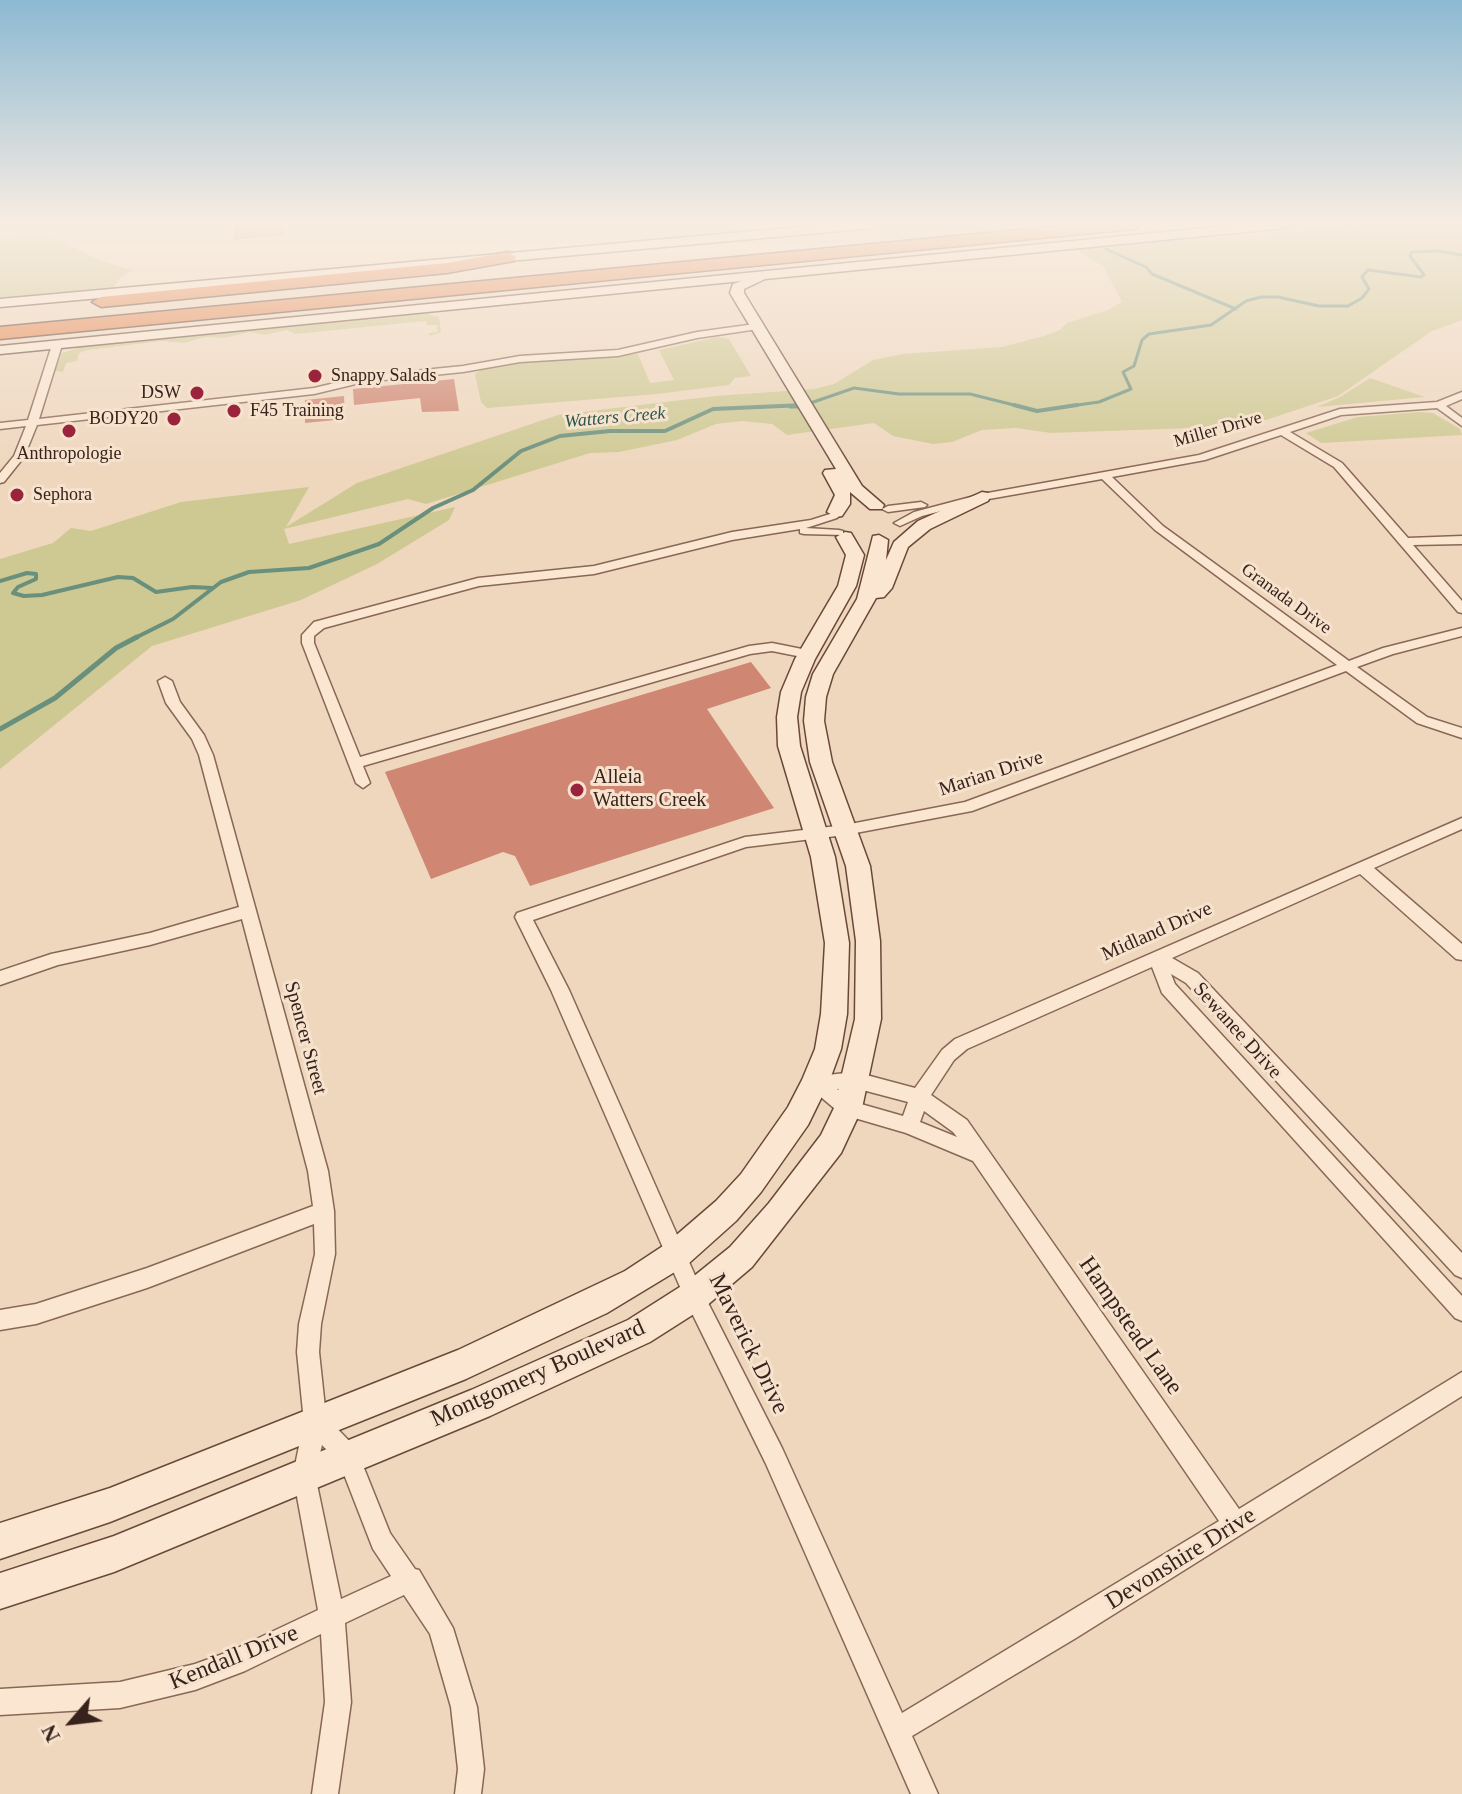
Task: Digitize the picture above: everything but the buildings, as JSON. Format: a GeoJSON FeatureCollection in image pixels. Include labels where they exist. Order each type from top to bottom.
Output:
{"type":"FeatureCollection","features":[{"type":"Feature","properties":{"kind":"highway"},"geometry":{"type":"LineString","coordinates":[[1,319],[56,308]]}},
{"type":"Feature","properties":{"kind":"highway"},"geometry":{"type":"LineString","coordinates":[[1,319],[122,308]]}},
{"type":"Feature","properties":{"kind":"highway"},"geometry":{"type":"LineString","coordinates":[[1,319],[136,308]]}},
{"type":"Feature","properties":{"kind":"highway"},"geometry":{"type":"LineString","coordinates":[[0,343],[220,328]]}},
{"type":"Feature","properties":{"kind":"street"},"geometry":{"type":"LineString","coordinates":[[0,350],[428,308]]}},
{"type":"Feature","properties":{"kind":"street","name":"Montgomery Boulevard"},"geometry":{"type":"LineString","coordinates":[[0,1541],[110,1505],[466,1363],[636,1281],[677,1254],[726,1211],[751,1183],[798,1116],[828,1049],[834,1014],[837,943],[816,834],[789,746],[787,717],[791,692],[807,654],[847,586],[855,555],[838,524],[842,491],[812,431],[733,308]]}},
{"type":"Feature","properties":{"kind":"street","name":"Montgomery Boulevard"},"geometry":{"type":"LineString","coordinates":[[742,308],[749,328]]}},
{"type":"Feature","properties":{"kind":"street"},"geometry":{"type":"LineString","coordinates":[[0,426],[304,392],[364,379],[534,357],[618,353],[697,335],[749,328]]}},
{"type":"Feature","properties":{"kind":"street"},"geometry":{"type":"LineString","coordinates":[[0,480],[19,457],[34,422],[57,345]]}},
{"type":"Feature","properties":{"kind":"street","name":"Miller Drive"},"geometry":{"type":"LineString","coordinates":[[888,513],[1201,458],[1359,408],[1439,405],[1462,395]]}},
{"type":"Feature","properties":{"kind":"street"},"geometry":{"type":"LineString","coordinates":[[1439,405],[1462,423]]}},
{"type":"Feature","properties":{"kind":"street","name":"Montgomery Boulevard"},"geometry":{"type":"LineString","coordinates":[[812,431],[856,489],[888,513]]}},
{"type":"Feature","properties":{"kind":"street"},"geometry":{"type":"LineString","coordinates":[[1281,431],[1338,465],[1462,609]]}},
{"type":"Feature","properties":{"kind":"street","name":"Granada Drive"},"geometry":{"type":"LineString","coordinates":[[1103,474],[1159,528],[1347,666],[1422,720],[1462,733]]}},
{"type":"Feature","properties":{"kind":"street"},"geometry":{"type":"LineString","coordinates":[[861,608],[883,588],[900,546],[906,539],[924,525],[982,497]]}},
{"type":"Feature","properties":{"kind":"street","name":"Miller Drive"},"geometry":{"type":"LineString","coordinates":[[888,513],[918,514],[982,497]]}},
{"type":"Feature","properties":{"kind":"street"},"geometry":{"type":"LineString","coordinates":[[363,783],[308,643],[308,635],[319,625],[478,582],[594,570],[743,533],[813,523],[838,524],[879,540],[895,533],[888,513],[849,506],[838,524],[823,530],[743,533]]}},
{"type":"Feature","properties":{"kind":"street","name":"Montgomery Boulevard"},"geometry":{"type":"LineString","coordinates":[[0,1591],[110,1555],[478,1404],[626,1337],[694,1296],[741,1257],[789,1201],[831,1144],[848,1108],[868,1019],[869,964],[858,866],[821,762],[814,721],[816,697],[833,653],[861,608],[875,572],[879,540]]}},
{"type":"Feature","properties":{"kind":"street"},"geometry":{"type":"LineString","coordinates":[[1407,542],[1462,540]]}},
{"type":"Feature","properties":{"kind":"street","name":"Marian Drive"},"geometry":{"type":"LineString","coordinates":[[523,917],[726,847],[764,839],[845,830],[967,807],[1388,651],[1462,632]]}},
{"type":"Feature","properties":{"kind":"street"},"geometry":{"type":"LineString","coordinates":[[356,763],[749,650],[772,647],[807,654]]}},
{"type":"Feature","properties":{"kind":"street","name":"Spencer Street"},"geometry":{"type":"LineString","coordinates":[[165,681],[173,703],[199,738],[206,755],[318,1171],[324,1211],[325,1254],[310,1324],[308,1352],[315,1422],[304,1475]]}},
{"type":"Feature","properties":{"kind":"street","name":"Midland Drive"},"geometry":{"type":"LineString","coordinates":[[909,1126],[919,1097],[948,1055],[961,1044],[1462,823]]}},
{"type":"Feature","properties":{"kind":"street"},"geometry":{"type":"LineString","coordinates":[[1361,866],[1462,954]]}},
{"type":"Feature","properties":{"kind":"street"},"geometry":{"type":"LineString","coordinates":[[0,978],[57,959],[150,939],[247,911]]}},
{"type":"Feature","properties":{"kind":"street","name":"Maverick Drive"},"geometry":{"type":"LineString","coordinates":[[523,917],[560,990],[694,1296],[774,1456],[925,1794]]}},
{"type":"Feature","properties":{"kind":"street","name":"Sewanee Drive"},"geometry":{"type":"LineString","coordinates":[[1156,957],[1192,978],[1462,1268]]}},
{"type":"Feature","properties":{"kind":"street","name":"Sewanee Drive"},"geometry":{"type":"LineString","coordinates":[[1156,957],[1168,988],[1462,1311]]}},
{"type":"Feature","properties":{"kind":"street","name":"Hampstead Lane"},"geometry":{"type":"LineString","coordinates":[[815,1082],[855,1080],[919,1097],[960,1126],[1236,1525]]}},
{"type":"Feature","properties":{"kind":"street"},"geometry":{"type":"LineString","coordinates":[[815,1082],[848,1108],[909,1126],[981,1156]]}},
{"type":"Feature","properties":{"kind":"street"},"geometry":{"type":"LineString","coordinates":[[0,1320],[36,1314],[147,1278],[324,1211]]}},
{"type":"Feature","properties":{"kind":"street","name":"Devonshire Drive"},"geometry":{"type":"LineString","coordinates":[[897,1730],[1236,1525],[1462,1383]]}},
{"type":"Feature","properties":{"kind":"street"},"geometry":{"type":"LineString","coordinates":[[315,1422],[348,1456],[381,1541],[441,1628],[464,1707],[471,1769],[468,1794]]}},
{"type":"Feature","properties":{"kind":"street"},"geometry":{"type":"LineString","coordinates":[[304,1475],[332,1617],[338,1702],[325,1794]]}},
{"type":"Feature","properties":{"kind":"street","name":"Kendall Drive"},"geometry":{"type":"LineString","coordinates":[[0,1702],[120,1695],[159,1688],[236,1662],[410,1579]]}},
{"type":"Feature","properties":{"kind":"shaded area"},"geometry":{"type":"Polygon","coordinates":[[[1462,308],[1462,320],[1432,331],[1338,396],[1248,426],[1051,433],[1016,428],[982,430],[952,442],[933,444],[893,436],[874,423],[787,435],[772,424],[742,421],[716,424],[677,440],[619,452],[590,453],[426,504],[408,499],[284,529],[289,544],[455,507],[449,520],[377,564],[301,600],[152,646],[0,769],[0,559],[53,543],[71,528],[91,531],[181,502],[309,487],[286,527],[357,483],[558,415],[715,396],[814,389],[834,384],[873,360],[903,354],[1002,347],[1044,336],[1060,330],[1067,323],[1108,310],[1462,308]]]}},
{"type":"Feature","properties":{"kind":"shaded area"},"geometry":{"type":"Polygon","coordinates":[[[424,313],[439,317],[441,332],[429,336],[429,333],[438,332],[437,325],[427,325],[426,321],[295,334],[287,330],[265,335],[250,332],[225,338],[205,337],[184,343],[162,341],[88,350],[79,353],[77,361],[66,363],[63,372],[55,371],[62,353],[91,344],[424,313]]]}},
{"type":"Feature","properties":{"kind":"shaded area"},"geometry":{"type":"Polygon","coordinates":[[[718,337],[729,339],[751,376],[735,378],[729,385],[657,394],[487,408],[481,402],[475,374],[480,370],[551,358],[638,354],[650,383],[674,380],[659,350],[718,337]]]}},
{"type":"Feature","properties":{"kind":"shaded area"},"geometry":{"type":"Polygon","coordinates":[[[1370,378],[1425,397],[1317,407],[1340,397],[1370,378]]]}},
{"type":"Feature","properties":{"kind":"shaded area"},"geometry":{"type":"Polygon","coordinates":[[[1433,413],[1460,429],[1462,435],[1321,443],[1306,433],[1358,417],[1433,413]]]}},
{"type":"Feature","properties":{"kind":"waterway","name":"Watters Creek"},"geometry":{"type":"LineString","coordinates":[[1072,406],[1099,402],[1131,389],[1123,372],[1134,366],[1142,340],[1149,334],[1211,325],[1235,309]]}},
{"type":"Feature","properties":{"kind":"waterway","name":"Watters Creek"},"geometry":{"type":"LineString","coordinates":[[790,407],[799,407],[854,388],[899,394],[970,394],[1014,405]]}},
{"type":"Feature","properties":{"kind":"waterway","name":"Watters Creek"},"geometry":{"type":"LineString","coordinates":[[137,637],[173,619],[221,582],[249,572],[309,568],[379,544],[433,508],[473,490],[521,451],[560,436],[610,431],[665,431],[713,409],[804,405]]}},
{"type":"Feature","properties":{"kind":"waterway","name":"Watters Creek"},"geometry":{"type":"LineString","coordinates":[[1014,405],[1022,407]]}},
{"type":"Feature","properties":{"kind":"waterway","name":"Watters Creek"},"geometry":{"type":"LineString","coordinates":[[1014,405],[1037,411],[1072,406]]}},
{"type":"Feature","properties":{"kind":"waterway","name":"Watters Creek"},"geometry":{"type":"LineString","coordinates":[[1072,406],[1077,405]]}},
{"type":"Feature","properties":{"kind":"waterway","name":"Watters Creek"},"geometry":{"type":"LineString","coordinates":[[1063,407],[1072,406]]}},
{"type":"Feature","properties":{"kind":"waterway"},"geometry":{"type":"LineString","coordinates":[[0,581],[27,573],[36,574],[36,579],[18,587],[13,593],[24,596],[42,595],[118,577],[133,578],[156,592],[192,587],[212,588]]}},
{"type":"Feature","properties":{"kind":"waterway","name":"Watters Creek"},"geometry":{"type":"LineString","coordinates":[[0,729],[55,698],[116,648],[137,637]]}},
{"type":"Feature","properties":{"kind":"waterway","name":"Watters Creek"},"geometry":{"type":"LineString","coordinates":[[133,639],[137,637]]}},
{"type":"Feature","properties":{"kind":"place","name":"Snappy Salads"},"geometry":{"type":"Point","coordinates":[315,376]}},
{"type":"Feature","properties":{"kind":"place","name":"DSW"},"geometry":{"type":"Point","coordinates":[197,393]}},
{"type":"Feature","properties":{"kind":"place","name":"F45 Training"},"geometry":{"type":"Point","coordinates":[234,411]}},
{"type":"Feature","properties":{"kind":"place","name":"BODY20"},"geometry":{"type":"Point","coordinates":[174,419]}},
{"type":"Feature","properties":{"kind":"place","name":"Anthropologie"},"geometry":{"type":"Point","coordinates":[69,431]}},
{"type":"Feature","properties":{"kind":"place","name":"Sephora"},"geometry":{"type":"Point","coordinates":[17,495]}},
{"type":"Feature","properties":{"kind":"place","name":"Alleia Watters Creek"},"geometry":{"type":"Point","coordinates":[577,790]}}]}
